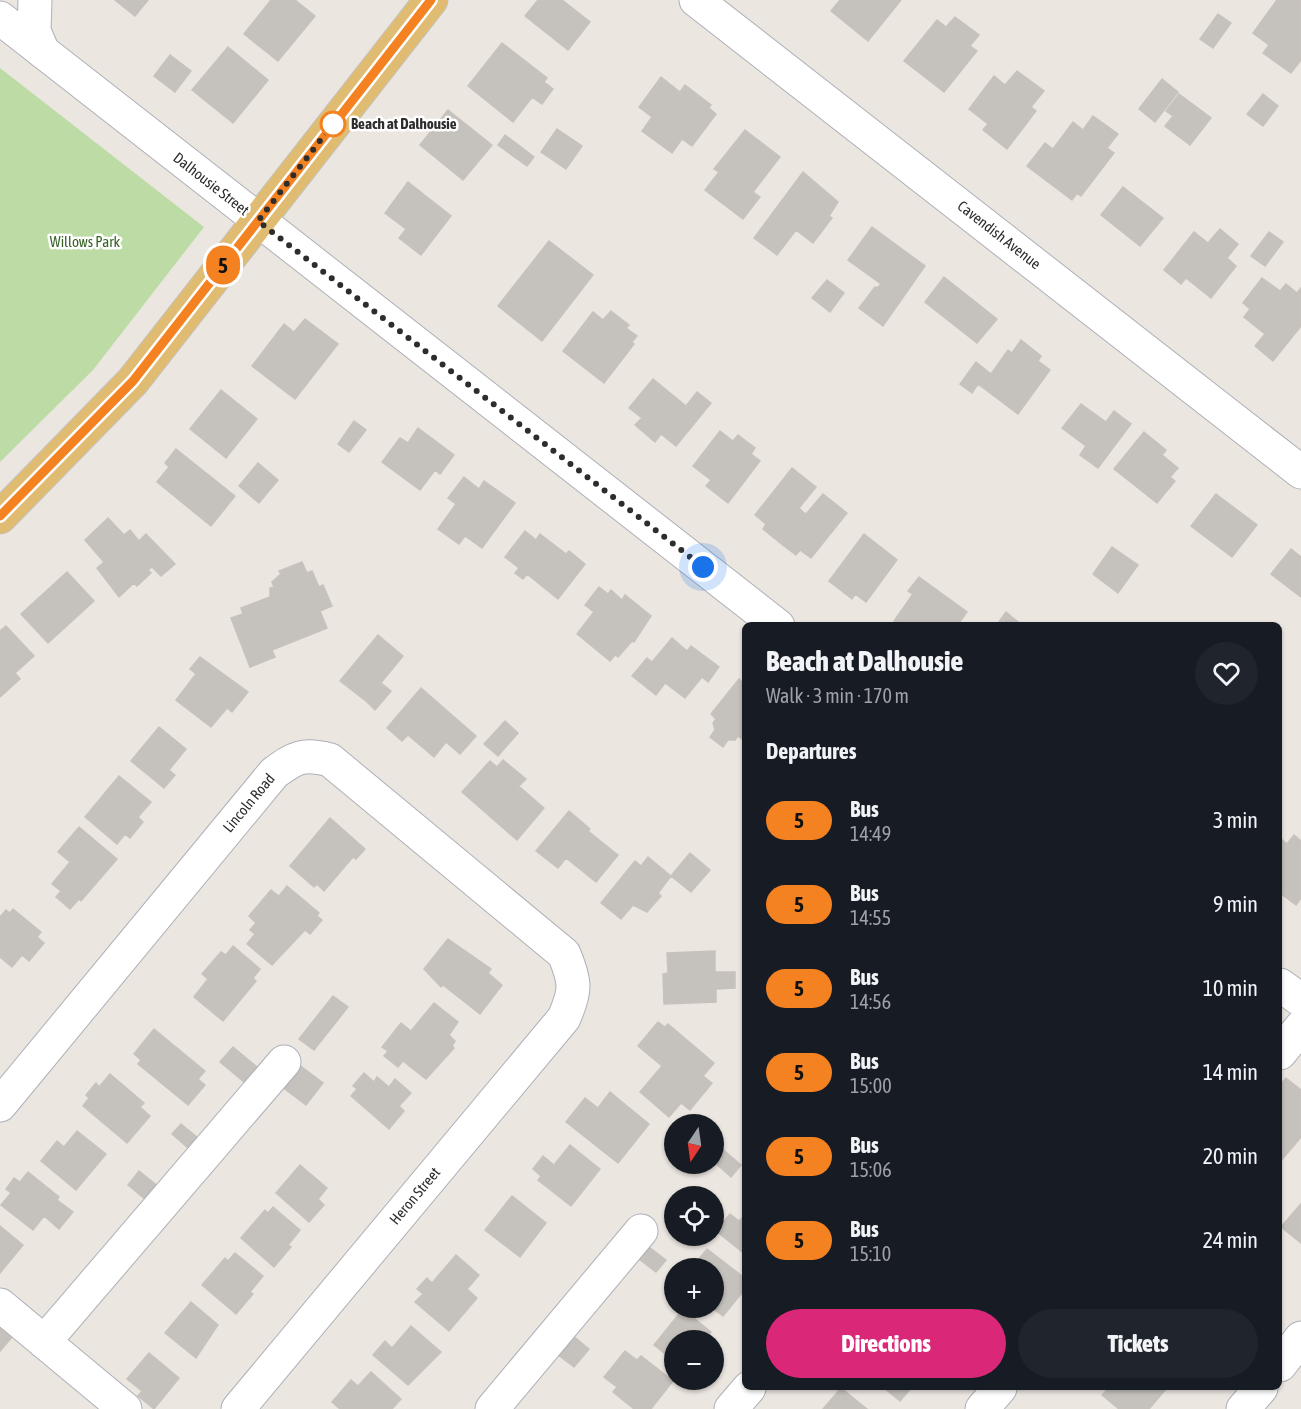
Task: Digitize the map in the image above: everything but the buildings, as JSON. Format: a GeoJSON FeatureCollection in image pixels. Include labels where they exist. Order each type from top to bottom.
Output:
{"type":"FeatureCollection","features":[{"type":"Feature","properties":{"kind":"main road"},"geometry":{"type":"LineString","coordinates":[[0,517],[133,381],[430,0]]}},
{"type":"Feature","properties":{"kind":"street"},"geometry":{"type":"LineString","coordinates":[[35,0],[34,31],[43,52]]}},
{"type":"Feature","properties":{"kind":"street","name":"Cavendish Avenue"},"geometry":{"type":"LineString","coordinates":[[696,0],[1301,472]]}},
{"type":"Feature","properties":{"kind":"street","name":"Dalhousie Street"},"geometry":{"type":"LineString","coordinates":[[0,18],[773,622]]}},
{"type":"Feature","properties":{"kind":"street","name":"Lincoln Road"},"geometry":{"type":"LineString","coordinates":[[0,1105],[274,772],[296,757],[317,757],[330,760],[564,954],[573,975]]}},
{"type":"Feature","properties":{"kind":"street","name":"Heron Street"},"geometry":{"type":"LineString","coordinates":[[238,1409],[564,1018],[575,993],[573,975]]}},
{"type":"Feature","properties":{"kind":"street"},"geometry":{"type":"LineString","coordinates":[[1282,986],[1301,1000]]}},
{"type":"Feature","properties":{"kind":"street"},"geometry":{"type":"LineString","coordinates":[[1282,1051],[1301,1027]]}},
{"type":"Feature","properties":{"kind":"street"},"geometry":{"type":"LineString","coordinates":[[44,1342],[284,1062]]}},
{"type":"Feature","properties":{"kind":"street"},"geometry":{"type":"LineString","coordinates":[[492,1409],[641,1231]]}},
{"type":"Feature","properties":{"kind":"street"},"geometry":{"type":"LineString","coordinates":[[0,1305],[125,1409]]}},
{"type":"Feature","properties":{"kind":"street"},"geometry":{"type":"LineString","coordinates":[[1282,1362],[1301,1338]]}},
{"type":"Feature","properties":{"kind":"street"},"geometry":{"type":"LineString","coordinates":[[731,1409],[746,1390]]}},
{"type":"Feature","properties":{"kind":"street"},"geometry":{"type":"LineString","coordinates":[[982,1409],[998,1390]]}},
{"type":"Feature","properties":{"kind":"street"},"geometry":{"type":"LineString","coordinates":[[1243,1409],[1259,1390]]}},
{"type":"Feature","properties":{"kind":"green space","name":"Willows Park"},"geometry":{"type":"Polygon","coordinates":[[[0,68],[204,227],[93,370],[0,462],[0,68]]]}},
{"type":"Feature","properties":{"kind":"bus line","name":"5"},"geometry":{"type":"LineString","coordinates":[[0,516],[133,381],[431,0]]}},
{"type":"Feature","properties":{"kind":"place","name":"Beach at Dalhousie"},"geometry":{"type":"Point","coordinates":[333,124]}},
{"type":"Feature","properties":{"kind":"route"},"geometry":{"type":"LineString","coordinates":[[333,124],[258,221],[703,567]]}}]}
